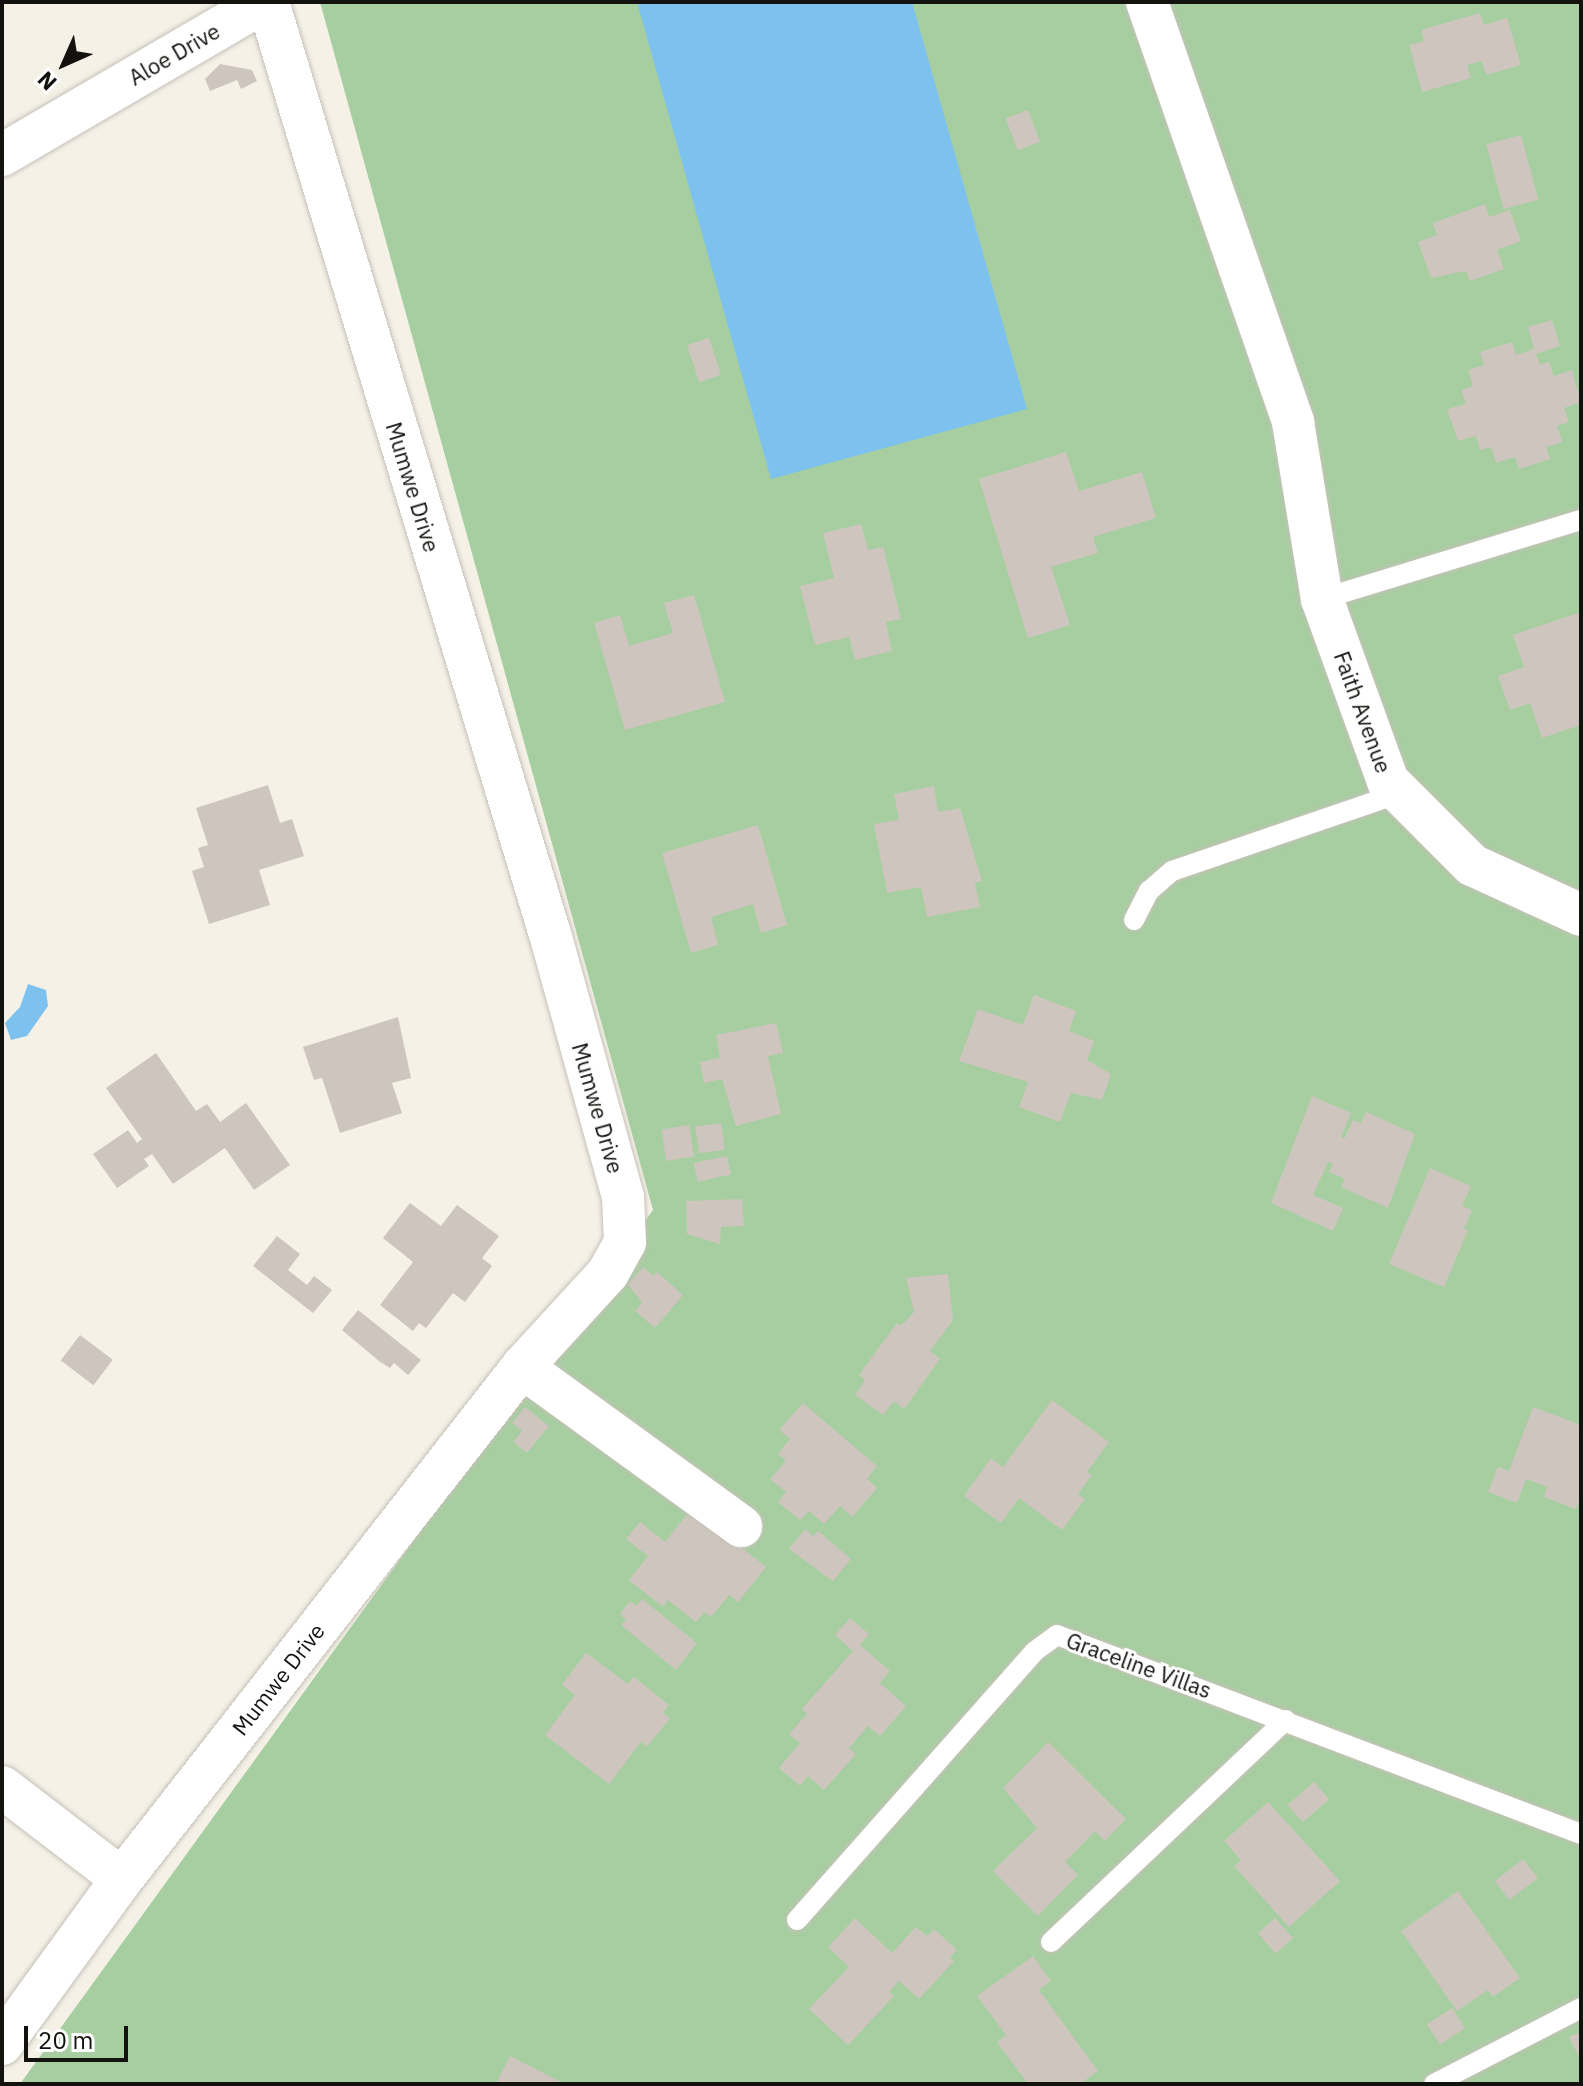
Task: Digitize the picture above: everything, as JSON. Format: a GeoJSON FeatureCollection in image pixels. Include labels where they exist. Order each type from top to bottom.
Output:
{"type":"FeatureCollection","features":[{"type":"Feature","properties":{"kind":"street","name":"Aloe Drive"},"geometry":{"type":"LineString","coordinates":[[2,155],[266,2]]}},
{"type":"Feature","properties":{"kind":"street","name":"Mumwe Drive"},"geometry":{"type":"LineString","coordinates":[[2,2044],[122,1879],[522,1367],[608,1273],[625,1242],[623,1197],[549,931],[266,2]]}},
{"type":"Feature","properties":{"kind":"street","name":"Faith Avenue"},"geometry":{"type":"LineString","coordinates":[[1147,2],[1187,126],[1293,422],[1322,599],[1397,794],[1472,865],[1581,915]]}},
{"type":"Feature","properties":{"kind":"street"},"geometry":{"type":"LineString","coordinates":[[522,1367],[741,1526]]}},
{"type":"Feature","properties":{"kind":"street"},"geometry":{"type":"LineString","coordinates":[[2,1787],[122,1879]]}},
{"type":"Feature","properties":{"kind":"lane"},"geometry":{"type":"LineString","coordinates":[[1322,599],[1581,520]]}},
{"type":"Feature","properties":{"kind":"lane"},"geometry":{"type":"LineString","coordinates":[[1134,920],[1149,891],[1172,871],[1397,794]]}},
{"type":"Feature","properties":{"kind":"lane","name":"Graceline Villas"},"geometry":{"type":"LineString","coordinates":[[797,1920],[1035,1651],[1057,1635],[1581,1834]]}},
{"type":"Feature","properties":{"kind":"lane"},"geometry":{"type":"LineString","coordinates":[[1051,1942],[1286,1720]]}},
{"type":"Feature","properties":{"kind":"lane"},"geometry":{"type":"LineString","coordinates":[[1434,2084],[1581,2008]]}},
{"type":"Feature","properties":{"kind":"green space"},"geometry":{"type":"Polygon","coordinates":[[[320,2],[1581,2],[1581,2084],[20,2084],[653,1210],[320,2]]]}},
{"type":"Feature","properties":{"kind":"water"},"geometry":{"type":"Polygon","coordinates":[[[637,2],[912,2],[1027,409],[771,479],[637,2]]]}},
{"type":"Feature","properties":{"kind":"water"},"geometry":{"type":"Polygon","coordinates":[[[28,984],[46,990],[48,1006],[27,1036],[11,1040],[5,1023],[20,1007],[28,984]]]}},
{"type":"Feature","properties":{"kind":"building"},"geometry":{"type":"Polygon","coordinates":[[[1480,13],[1484,25],[1507,18],[1521,65],[1486,75],[1482,61],[1467,65],[1471,78],[1422,92],[1409,45],[1424,41],[1421,30],[1480,13]]]}},
{"type":"Feature","properties":{"kind":"building"},"geometry":{"type":"Polygon","coordinates":[[[220,64],[252,70],[257,81],[241,89],[237,80],[210,91],[205,79],[220,64]]]}},
{"type":"Feature","properties":{"kind":"building"},"geometry":{"type":"Polygon","coordinates":[[[1028,110],[1040,142],[1018,150],[1006,119],[1028,110]]]}},
{"type":"Feature","properties":{"kind":"building"},"geometry":{"type":"Polygon","coordinates":[[[1521,135],[1538,200],[1504,209],[1486,144],[1521,135]]]}},
{"type":"Feature","properties":{"kind":"building"},"geometry":{"type":"Polygon","coordinates":[[[1485,204],[1489,217],[1510,210],[1521,241],[1497,250],[1504,269],[1470,281],[1466,271],[1431,278],[1418,242],[1437,235],[1433,223],[1485,204]]]}},
{"type":"Feature","properties":{"kind":"building"},"geometry":{"type":"Polygon","coordinates":[[[1552,320],[1560,346],[1536,354],[1540,365],[1549,362],[1554,376],[1572,370],[1581,402],[1564,408],[1569,422],[1557,426],[1563,442],[1546,447],[1550,459],[1519,469],[1515,457],[1496,463],[1491,447],[1480,450],[1476,436],[1458,441],[1447,409],[1466,404],[1461,390],[1473,386],[1468,370],[1484,365],[1480,352],[1512,342],[1516,355],[1534,349],[1528,327],[1552,320]]]}},
{"type":"Feature","properties":{"kind":"building"},"geometry":{"type":"Polygon","coordinates":[[[709,338],[721,375],[699,382],[687,345],[709,338]]]}},
{"type":"Feature","properties":{"kind":"building"},"geometry":{"type":"Polygon","coordinates":[[[1066,452],[1079,491],[1142,472],[1156,518],[1093,537],[1098,553],[1051,567],[1070,625],[1028,638],[979,479],[1066,452]]]}},
{"type":"Feature","properties":{"kind":"building"},"geometry":{"type":"Polygon","coordinates":[[[861,524],[868,550],[883,547],[901,619],[886,622],[892,651],[855,660],[849,637],[815,645],[800,586],[834,578],[823,533],[861,524]]]}},
{"type":"Feature","properties":{"kind":"building"},"geometry":{"type":"Polygon","coordinates":[[[694,595],[725,702],[625,730],[594,623],[620,615],[629,646],[673,633],[664,603],[694,595]]]}},
{"type":"Feature","properties":{"kind":"building"},"geometry":{"type":"Polygon","coordinates":[[[1581,612],[1581,725],[1542,738],[1530,703],[1510,710],[1498,676],[1524,667],[1513,635],[1581,612]]]}},
{"type":"Feature","properties":{"kind":"building"},"geometry":{"type":"Polygon","coordinates":[[[268,785],[280,823],[292,819],[304,856],[259,870],[270,905],[209,924],[192,871],[204,867],[198,848],[208,845],[196,808],[268,785]]]}},
{"type":"Feature","properties":{"kind":"building"},"geometry":{"type":"Polygon","coordinates":[[[934,786],[938,812],[960,808],[982,881],[975,883],[980,907],[927,917],[921,887],[887,893],[874,824],[899,820],[894,794],[934,786]]]}},
{"type":"Feature","properties":{"kind":"building"},"geometry":{"type":"Polygon","coordinates":[[[758,825],[787,925],[761,933],[753,904],[711,917],[718,945],[691,953],[662,853],[758,825]]]}},
{"type":"Feature","properties":{"kind":"building"},"geometry":{"type":"Polygon","coordinates":[[[1034,995],[1076,1011],[1069,1031],[1094,1041],[1087,1060],[1111,1074],[1102,1100],[1071,1093],[1060,1122],[1019,1107],[1028,1082],[959,1061],[978,1009],[1023,1025],[1034,995]]]}},
{"type":"Feature","properties":{"kind":"building"},"geometry":{"type":"Polygon","coordinates":[[[398,1017],[411,1078],[392,1083],[402,1113],[340,1133],[322,1078],[314,1080],[303,1047],[398,1017]]]}},
{"type":"Feature","properties":{"kind":"building"},"geometry":{"type":"Polygon","coordinates":[[[776,1023],[783,1053],[768,1056],[781,1114],[736,1126],[722,1079],[704,1083],[700,1062],[720,1058],[716,1035],[776,1023]]]}},
{"type":"Feature","properties":{"kind":"building"},"geometry":{"type":"Polygon","coordinates":[[[156,1053],[196,1111],[207,1104],[220,1122],[246,1103],[290,1165],[254,1190],[225,1148],[173,1184],[152,1154],[144,1159],[149,1166],[117,1188],[93,1154],[128,1130],[137,1143],[142,1139],[106,1088],[156,1053]]]}},
{"type":"Feature","properties":{"kind":"building"},"geometry":{"type":"Polygon","coordinates":[[[1312,1096],[1351,1113],[1341,1137],[1344,1139],[1353,1120],[1361,1123],[1366,1112],[1415,1134],[1388,1208],[1341,1187],[1345,1179],[1329,1172],[1333,1164],[1328,1162],[1313,1195],[1343,1208],[1333,1231],[1271,1203],[1312,1096]]]}},
{"type":"Feature","properties":{"kind":"building"},"geometry":{"type":"Polygon","coordinates":[[[721,1123],[725,1150],[699,1153],[695,1127],[721,1123]]]}},
{"type":"Feature","properties":{"kind":"building"},"geometry":{"type":"Polygon","coordinates":[[[689,1125],[694,1157],[666,1161],[661,1129],[689,1125]]]}},
{"type":"Feature","properties":{"kind":"building"},"geometry":{"type":"Polygon","coordinates":[[[727,1156],[731,1175],[698,1182],[694,1163],[727,1156]]]}},
{"type":"Feature","properties":{"kind":"building"},"geometry":{"type":"Polygon","coordinates":[[[1430,1168],[1471,1186],[1462,1206],[1472,1210],[1464,1229],[1468,1230],[1444,1287],[1389,1264],[1430,1168]]]}},
{"type":"Feature","properties":{"kind":"building"},"geometry":{"type":"Polygon","coordinates":[[[742,1199],[744,1226],[721,1227],[720,1244],[687,1234],[686,1201],[742,1199]]]}},
{"type":"Feature","properties":{"kind":"building"},"geometry":{"type":"Polygon","coordinates":[[[410,1203],[441,1226],[457,1205],[499,1236],[482,1258],[492,1266],[465,1302],[453,1293],[426,1328],[419,1323],[413,1331],[380,1305],[413,1262],[383,1238],[410,1203]]]}},
{"type":"Feature","properties":{"kind":"building"},"geometry":{"type":"Polygon","coordinates":[[[277,1236],[300,1254],[288,1270],[307,1285],[314,1276],[332,1290],[313,1313],[253,1266],[277,1236]]]}},
{"type":"Feature","properties":{"kind":"building"},"geometry":{"type":"Polygon","coordinates":[[[643,1267],[654,1276],[657,1272],[683,1295],[655,1328],[635,1311],[642,1303],[628,1284],[643,1267]]]}},
{"type":"Feature","properties":{"kind":"building"},"geometry":{"type":"Polygon","coordinates":[[[948,1274],[953,1320],[930,1351],[940,1359],[904,1409],[894,1401],[883,1415],[855,1395],[865,1380],[859,1375],[897,1323],[901,1326],[914,1312],[906,1278],[948,1274]]]}},
{"type":"Feature","properties":{"kind":"building"},"geometry":{"type":"Polygon","coordinates":[[[358,1310],[421,1360],[408,1375],[394,1363],[390,1368],[379,1361],[342,1330],[358,1310]]]}},
{"type":"Feature","properties":{"kind":"building"},"geometry":{"type":"Polygon","coordinates":[[[80,1335],[113,1360],[93,1385],[61,1361],[80,1335]]]}},
{"type":"Feature","properties":{"kind":"building"},"geometry":{"type":"Polygon","coordinates":[[[1052,1400],[1109,1442],[1087,1472],[1092,1475],[1078,1494],[1085,1499],[1062,1530],[1019,1498],[1001,1523],[964,1496],[991,1458],[1003,1467],[1052,1400]]]}},
{"type":"Feature","properties":{"kind":"building"},"geometry":{"type":"Polygon","coordinates":[[[803,1403],[877,1466],[867,1479],[877,1488],[852,1517],[840,1506],[824,1524],[809,1511],[800,1520],[778,1502],[786,1492],[770,1479],[786,1461],[778,1454],[790,1439],[779,1430],[803,1403]]]}},
{"type":"Feature","properties":{"kind":"building"},"geometry":{"type":"Polygon","coordinates":[[[525,1407],[549,1426],[527,1453],[513,1442],[522,1431],[512,1423],[525,1407]]]}},
{"type":"Feature","properties":{"kind":"building"},"geometry":{"type":"Polygon","coordinates":[[[1533,1407],[1581,1425],[1581,1500],[1575,1509],[1544,1497],[1547,1487],[1526,1479],[1517,1503],[1488,1492],[1498,1467],[1509,1471],[1533,1407]]]}},
{"type":"Feature","properties":{"kind":"building"},"geometry":{"type":"Polygon","coordinates":[[[692,1508],[766,1567],[738,1602],[729,1595],[711,1617],[704,1612],[696,1622],[668,1600],[663,1607],[629,1580],[648,1556],[626,1539],[640,1522],[665,1542],[692,1508]]]}},
{"type":"Feature","properties":{"kind":"building"},"geometry":{"type":"Polygon","coordinates":[[[805,1529],[813,1536],[818,1531],[851,1559],[833,1581],[789,1549],[805,1529]]]}},
{"type":"Feature","properties":{"kind":"building"},"geometry":{"type":"Polygon","coordinates":[[[642,1599],[697,1643],[676,1670],[621,1625],[626,1619],[620,1614],[630,1601],[636,1606],[642,1599]]]}},
{"type":"Feature","properties":{"kind":"building"},"geometry":{"type":"Polygon","coordinates":[[[850,1618],[869,1634],[860,1645],[890,1671],[880,1683],[906,1706],[880,1736],[868,1726],[849,1748],[856,1754],[824,1790],[808,1776],[800,1786],[779,1768],[800,1743],[789,1734],[807,1714],[802,1709],[853,1651],[835,1635],[850,1618]]]}},
{"type":"Feature","properties":{"kind":"building"},"geometry":{"type":"Polygon","coordinates":[[[586,1653],[628,1684],[634,1677],[669,1705],[663,1713],[670,1718],[647,1747],[641,1742],[609,1784],[545,1735],[575,1695],[562,1685],[586,1653]]]}},
{"type":"Feature","properties":{"kind":"building"},"geometry":{"type":"Polygon","coordinates":[[[1048,1742],[1126,1819],[1105,1841],[1095,1831],[1065,1862],[1078,1875],[1038,1916],[993,1871],[1037,1828],[1003,1788],[1048,1742]]]}},
{"type":"Feature","properties":{"kind":"building"},"geometry":{"type":"Polygon","coordinates":[[[1314,1782],[1329,1799],[1303,1822],[1288,1805],[1314,1782]]]}},
{"type":"Feature","properties":{"kind":"building"},"geometry":{"type":"Polygon","coordinates":[[[1268,1802],[1340,1881],[1289,1927],[1234,1866],[1241,1860],[1224,1841],[1268,1802]]]}},
{"type":"Feature","properties":{"kind":"building"},"geometry":{"type":"Polygon","coordinates":[[[1523,1859],[1538,1878],[1509,1900],[1495,1881],[1523,1859]]]}},
{"type":"Feature","properties":{"kind":"building"},"geometry":{"type":"Polygon","coordinates":[[[1458,1891],[1520,1978],[1493,1997],[1488,1990],[1457,2011],[1401,1931],[1458,1891]]]}},
{"type":"Feature","properties":{"kind":"building"},"geometry":{"type":"Polygon","coordinates":[[[855,1918],[892,1953],[916,1927],[927,1936],[934,1929],[957,1950],[950,1958],[954,1961],[919,1999],[899,1981],[889,1992],[894,1996],[848,2045],[809,2009],[849,1967],[828,1947],[855,1918]]]}},
{"type":"Feature","properties":{"kind":"building"},"geometry":{"type":"Polygon","coordinates":[[[1275,1918],[1293,1938],[1276,1953],[1258,1933],[1275,1918]]]}},
{"type":"Feature","properties":{"kind":"building"},"geometry":{"type":"Polygon","coordinates":[[[1033,1956],[1051,1981],[1039,1990],[1098,2071],[1080,2084],[1028,2084],[997,2042],[1006,2035],[977,1996],[1033,1956]]]}},
{"type":"Feature","properties":{"kind":"building"},"geometry":{"type":"Polygon","coordinates":[[[1452,2008],[1465,2028],[1440,2044],[1427,2024],[1452,2008]]]}},
{"type":"Feature","properties":{"kind":"building"},"geometry":{"type":"Polygon","coordinates":[[[1581,2032],[1581,2061],[1569,2037],[1581,2032]]]}},
{"type":"Feature","properties":{"kind":"building"},"geometry":{"type":"Polygon","coordinates":[[[510,2056],[565,2084],[496,2084],[510,2056]]]}}]}
